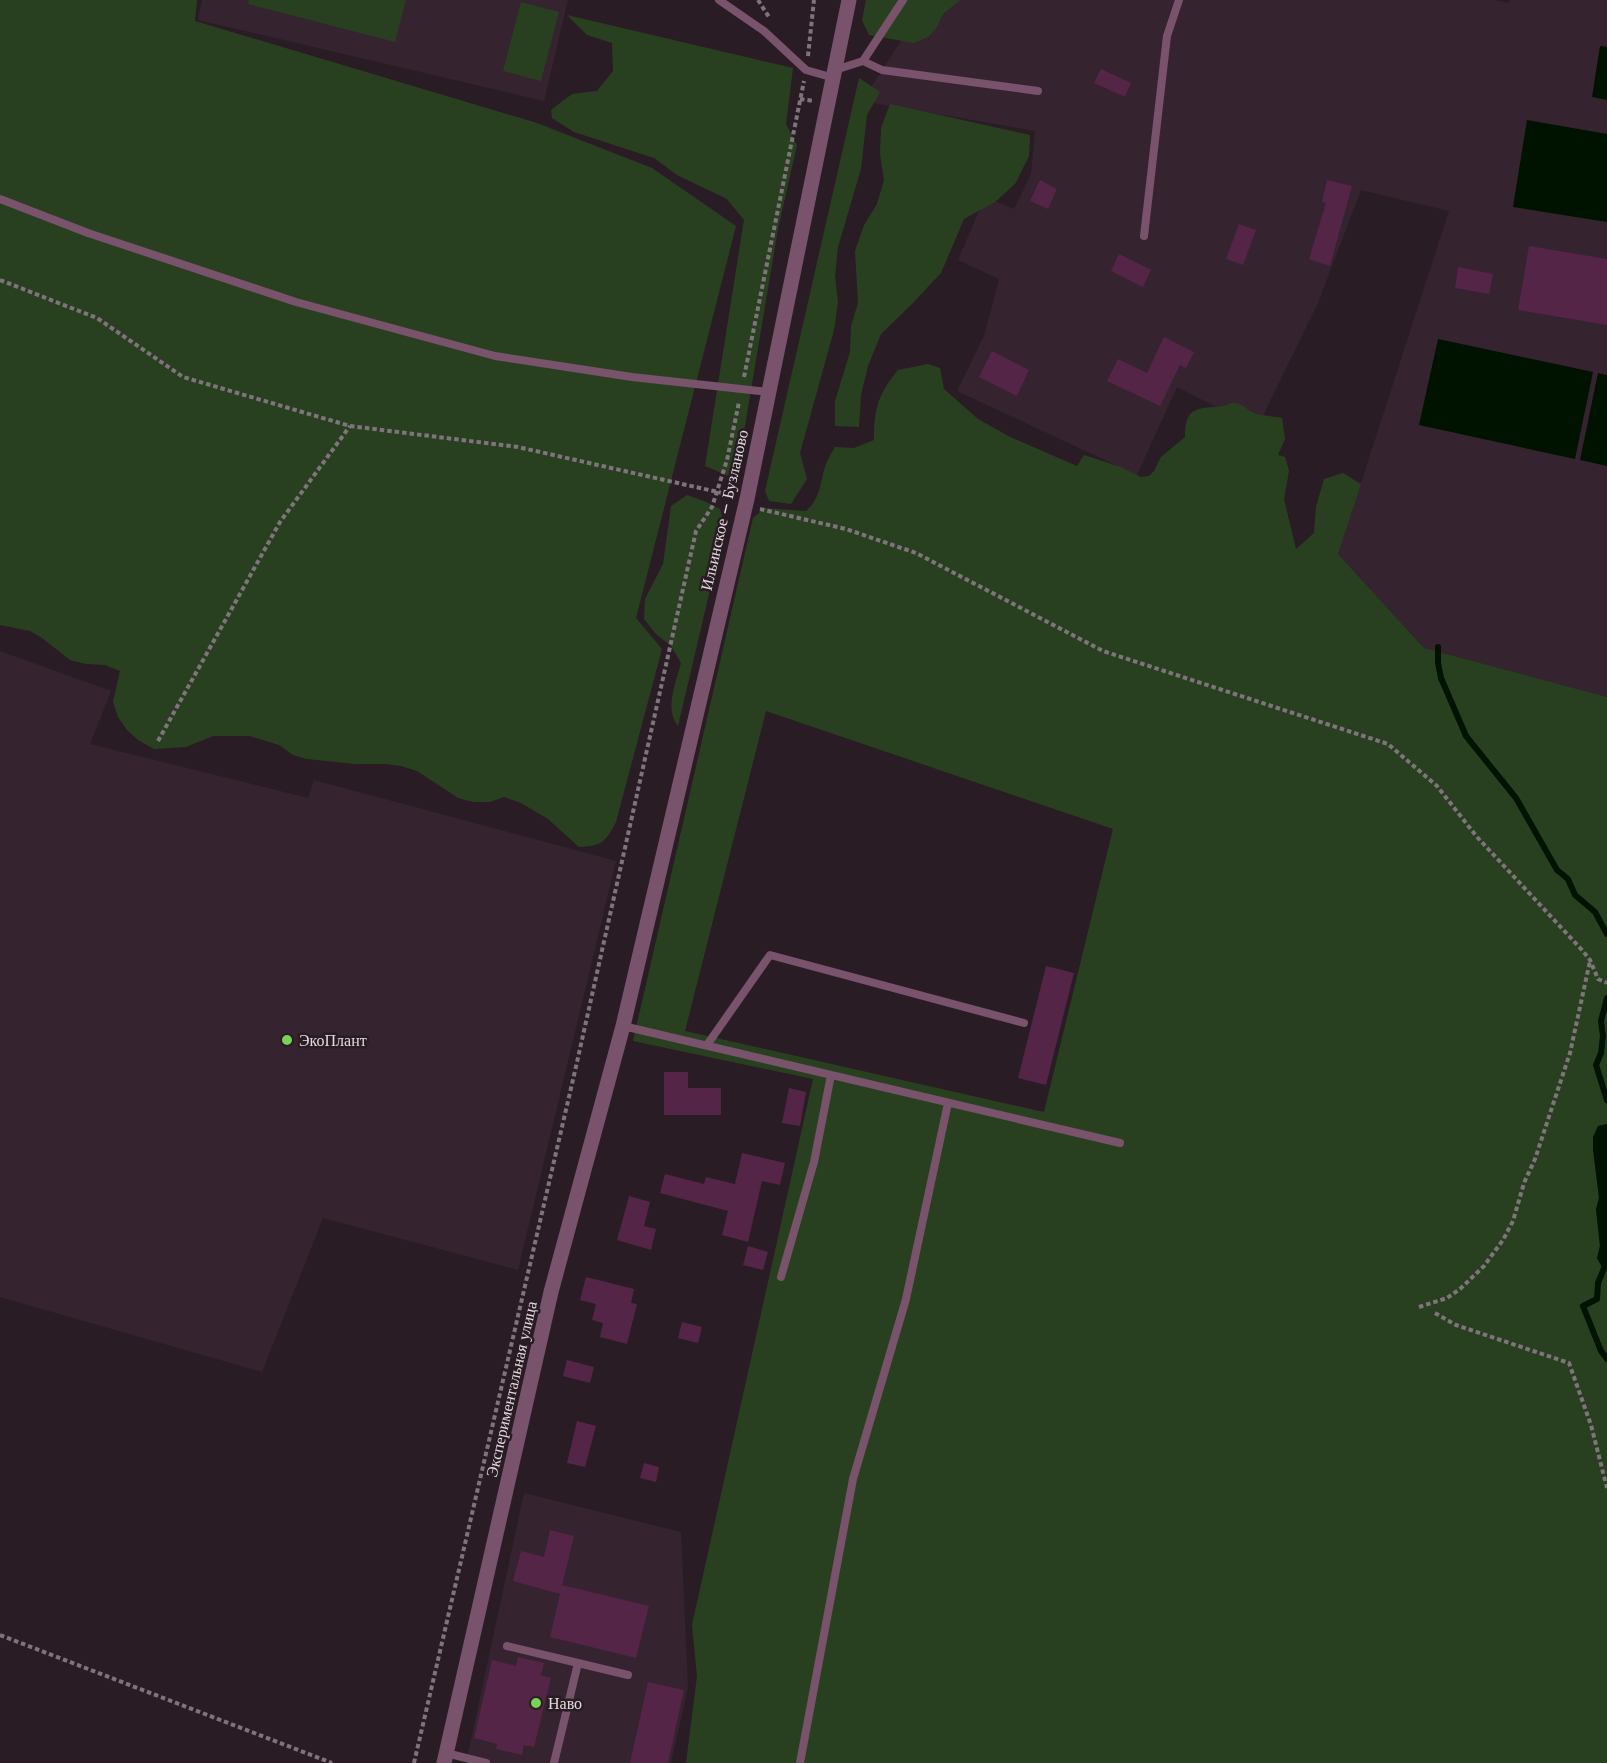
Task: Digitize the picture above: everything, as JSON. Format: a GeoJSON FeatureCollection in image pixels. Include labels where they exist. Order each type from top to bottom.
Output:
{"type":"FeatureCollection","features":[{"type":"Feature","properties":{"kind":"street","name":"Ильинское – Бузланово"},"geometry":{"type":"LineString","coordinates":[[623,1026],[746,503],[849,0]]}},
{"type":"Feature","properties":{"kind":"street","name":"Экспериментальная улица"},"geometry":{"type":"LineString","coordinates":[[445,1758],[551,1292],[623,1026]]}},
{"type":"Feature","properties":{"kind":"lane"},"geometry":{"type":"LineString","coordinates":[[719,0],[764,31],[806,70],[834,74],[863,61],[903,0]]}},
{"type":"Feature","properties":{"kind":"lane"},"geometry":{"type":"LineString","coordinates":[[1144,236],[1167,36],[1179,0]]}},
{"type":"Feature","properties":{"kind":"lane"},"geometry":{"type":"LineString","coordinates":[[863,61],[882,70],[1038,91]]}},
{"type":"Feature","properties":{"kind":"lane"},"geometry":{"type":"LineString","coordinates":[[0,199],[88,233],[296,302],[495,356],[632,377],[769,392]]}},
{"type":"Feature","properties":{"kind":"lane"},"geometry":{"type":"LineString","coordinates":[[707,1046],[770,955],[1024,1023]]}},
{"type":"Feature","properties":{"kind":"lane"},"geometry":{"type":"LineString","coordinates":[[623,1026],[1120,1143]]}},
{"type":"Feature","properties":{"kind":"lane"},"geometry":{"type":"LineString","coordinates":[[781,1277],[814,1162],[831,1076]]}},
{"type":"Feature","properties":{"kind":"lane"},"geometry":{"type":"LineString","coordinates":[[800,1763],[853,1479],[906,1299],[948,1103]]}},
{"type":"Feature","properties":{"kind":"lane"},"geometry":{"type":"LineString","coordinates":[[507,1646],[628,1675]]}},
{"type":"Feature","properties":{"kind":"lane"},"geometry":{"type":"LineString","coordinates":[[554,1763],[578,1663]]}},
{"type":"Feature","properties":{"kind":"lane"},"geometry":{"type":"LineString","coordinates":[[445,1758],[482,1762]]}},
{"type":"Feature","properties":{"kind":"path"},"geometry":{"type":"LineString","coordinates":[[414,1763],[575,1071],[696,531],[712,507],[727,460],[806,70],[814,0]]}},
{"type":"Feature","properties":{"kind":"path"},"geometry":{"type":"LineString","coordinates":[[800,99],[818,102]]}},
{"type":"Feature","properties":{"kind":"path"},"geometry":{"type":"LineString","coordinates":[[0,280],[97,318],[183,377],[350,426],[518,447],[717,490],[746,503],[846,530],[916,554],[1103,651],[1388,744],[1437,786],[1477,837],[1535,897],[1590,960],[1598,980],[1607,982]]}},
{"type":"Feature","properties":{"kind":"path"},"geometry":{"type":"LineString","coordinates":[[158,741],[280,522],[350,426]]}},
{"type":"Feature","properties":{"kind":"path"},"geometry":{"type":"LineString","coordinates":[[1419,1307],[1447,1298],[1460,1289],[1484,1266],[1503,1240],[1513,1221],[1569,1053],[1590,960]]}},
{"type":"Feature","properties":{"kind":"path"},"geometry":{"type":"LineString","coordinates":[[1435,1313],[1456,1325],[1569,1362],[1591,1425],[1607,1488]]}},
{"type":"Feature","properties":{"kind":"path"},"geometry":{"type":"LineString","coordinates":[[0,1635],[332,1763]]}},
{"type":"Feature","properties":{"kind":"shaded area"},"geometry":{"type":"Polygon","coordinates":[[[202,0],[568,0],[544,101],[198,20],[202,0]]]}},
{"type":"Feature","properties":{"kind":"shaded area"},"geometry":{"type":"Polygon","coordinates":[[[933,0],[1493,0],[1508,3],[1510,0],[1607,0],[1607,697],[1424,648],[1338,554],[1449,211],[1361,190],[1318,303],[1257,428],[1177,387],[1137,475],[957,391],[984,336],[999,279],[958,260],[985,197],[1014,209],[1031,174],[1035,131],[862,101],[915,19],[933,0]]]}},
{"type":"Feature","properties":{"kind":"shaded area"},"geometry":{"type":"Polygon","coordinates":[[[1600,46],[1607,47],[1607,100],[1592,97],[1600,46]]]}},
{"type":"Feature","properties":{"kind":"shaded area"},"geometry":{"type":"Polygon","coordinates":[[[1527,120],[1607,134],[1607,222],[1513,207],[1527,120]]]}},
{"type":"Feature","properties":{"kind":"shaded area"},"geometry":{"type":"Polygon","coordinates":[[[1438,339],[1593,372],[1575,459],[1419,425],[1438,339]]]}},
{"type":"Feature","properties":{"kind":"shaded area"},"geometry":{"type":"Polygon","coordinates":[[[1598,373],[1607,375],[1607,466],[1580,460],[1598,373]]]}},
{"type":"Feature","properties":{"kind":"shaded area","name":"ЭкоПлант"},"geometry":{"type":"Polygon","coordinates":[[[0,651],[111,691],[90,744],[308,798],[314,780],[616,861],[518,1270],[323,1218],[262,1372],[0,1297],[0,651]]]}},
{"type":"Feature","properties":{"kind":"shaded area"},"geometry":{"type":"Polygon","coordinates":[[[1607,1124],[1607,1268],[1603,1269],[1597,1258],[1600,1246],[1596,1209],[1599,1198],[1593,1137],[1598,1126],[1607,1124]]]}},
{"type":"Feature","properties":{"kind":"shaded area"},"geometry":{"type":"Polygon","coordinates":[[[524,1493],[681,1532],[688,1688],[671,1763],[466,1763],[524,1493]]]}},
{"type":"Feature","properties":{"kind":"green space"},"geometry":{"type":"Polygon","coordinates":[[[0,0],[197,0],[195,21],[537,123],[652,168],[736,226],[636,618],[662,649],[616,822],[602,842],[579,847],[548,819],[521,803],[504,797],[490,802],[473,802],[458,798],[417,771],[401,766],[307,759],[293,755],[279,745],[250,736],[213,736],[186,747],[154,749],[138,740],[118,717],[113,702],[120,671],[105,665],[70,660],[30,631],[0,625],[0,0]]]}},
{"type":"Feature","properties":{"kind":"green space"},"geometry":{"type":"Polygon","coordinates":[[[249,0],[406,0],[395,42],[248,4],[249,0]]]}},
{"type":"Feature","properties":{"kind":"green space"},"geometry":{"type":"Polygon","coordinates":[[[866,0],[960,0],[943,14],[937,27],[928,37],[914,43],[869,35],[862,20],[866,0]]]}},
{"type":"Feature","properties":{"kind":"green space"},"geometry":{"type":"Polygon","coordinates":[[[521,2],[559,12],[541,81],[503,71],[521,2]]]}},
{"type":"Feature","properties":{"kind":"green space"},"geometry":{"type":"Polygon","coordinates":[[[567,15],[793,68],[786,124],[797,145],[778,229],[736,479],[705,466],[744,220],[727,199],[677,175],[654,158],[574,132],[552,118],[551,110],[572,94],[597,91],[613,71],[612,43],[587,35],[567,15]]]}},
{"type":"Feature","properties":{"kind":"green space"},"geometry":{"type":"Polygon","coordinates":[[[859,78],[880,92],[867,115],[861,169],[838,247],[835,276],[838,302],[834,330],[800,453],[807,479],[791,504],[769,501],[765,491],[859,78]]]}},
{"type":"Feature","properties":{"kind":"green space"},"geometry":{"type":"Polygon","coordinates":[[[890,104],[1030,135],[1029,156],[1015,184],[995,202],[964,219],[941,273],[881,334],[868,366],[861,395],[859,427],[835,426],[835,401],[850,352],[851,326],[858,303],[855,251],[864,225],[877,204],[884,180],[880,154],[881,128],[890,104]]]}},
{"type":"Feature","properties":{"kind":"green space"},"geometry":{"type":"Polygon","coordinates":[[[928,364],[940,368],[944,389],[978,419],[1010,437],[1077,466],[1084,455],[1121,467],[1141,477],[1149,476],[1161,457],[1185,437],[1187,419],[1195,411],[1233,403],[1257,414],[1282,418],[1285,439],[1278,455],[1285,457],[1289,471],[1284,499],[1296,549],[1314,533],[1316,507],[1324,479],[1343,473],[1361,484],[1338,554],[1424,648],[1607,697],[1607,1124],[1598,1126],[1593,1149],[1599,1198],[1596,1210],[1600,1246],[1597,1258],[1603,1268],[1607,1268],[1607,1763],[686,1763],[697,1676],[692,1625],[813,1079],[633,1041],[753,518],[765,508],[806,511],[810,507],[835,447],[854,448],[874,440],[878,402],[898,370],[928,364]],[[766,711],[685,1031],[1044,1112],[1113,829],[766,711]]]}},
{"type":"Feature","properties":{"kind":"green space"},"geometry":{"type":"Polygon","coordinates":[[[687,495],[720,509],[725,526],[678,726],[671,703],[681,663],[671,646],[656,634],[644,619],[645,599],[663,564],[671,506],[687,495]]]}},
{"type":"Feature","properties":{"kind":"building"},"geometry":{"type":"Polygon","coordinates":[[[1101,69],[1131,83],[1125,97],[1094,83],[1101,69]]]}},
{"type":"Feature","properties":{"kind":"building"},"geometry":{"type":"Polygon","coordinates":[[[1040,180],[1057,189],[1048,209],[1030,201],[1040,180]]]}},
{"type":"Feature","properties":{"kind":"building"},"geometry":{"type":"Polygon","coordinates":[[[1327,180],[1352,186],[1330,266],[1309,259],[1326,203],[1322,202],[1327,180]]]}},
{"type":"Feature","properties":{"kind":"building"},"geometry":{"type":"Polygon","coordinates":[[[1239,224],[1256,230],[1243,265],[1226,259],[1239,224]]]}},
{"type":"Feature","properties":{"kind":"building"},"geometry":{"type":"Polygon","coordinates":[[[1529,246],[1607,259],[1607,325],[1518,310],[1529,246]]]}},
{"type":"Feature","properties":{"kind":"building"},"geometry":{"type":"Polygon","coordinates":[[[1119,254],[1151,270],[1143,287],[1111,271],[1119,254]]]}},
{"type":"Feature","properties":{"kind":"building"},"geometry":{"type":"Polygon","coordinates":[[[1458,267],[1493,274],[1489,294],[1455,288],[1458,267]]]}},
{"type":"Feature","properties":{"kind":"building"},"geometry":{"type":"Polygon","coordinates":[[[1164,337],[1194,352],[1186,368],[1180,365],[1160,406],[1107,381],[1118,359],[1147,373],[1164,337]]]}},
{"type":"Feature","properties":{"kind":"building"},"geometry":{"type":"Polygon","coordinates":[[[992,351],[1029,370],[1017,396],[979,377],[992,351]]]}},
{"type":"Feature","properties":{"kind":"building"},"geometry":{"type":"Polygon","coordinates":[[[1046,966],[1074,973],[1046,1085],[1018,1078],[1046,966]]]}},
{"type":"Feature","properties":{"kind":"building"},"geometry":{"type":"Polygon","coordinates":[[[664,1072],[688,1072],[688,1088],[721,1088],[721,1115],[664,1115],[664,1072]]]}},
{"type":"Feature","properties":{"kind":"building"},"geometry":{"type":"Polygon","coordinates":[[[789,1088],[806,1092],[800,1126],[782,1123],[789,1088]]]}},
{"type":"Feature","properties":{"kind":"building"},"geometry":{"type":"Polygon","coordinates":[[[742,1153],[785,1163],[780,1185],[762,1181],[748,1242],[722,1235],[728,1211],[660,1193],[665,1174],[704,1184],[706,1177],[735,1184],[742,1153]]]}},
{"type":"Feature","properties":{"kind":"building"},"geometry":{"type":"Polygon","coordinates":[[[629,1196],[650,1202],[644,1226],[656,1229],[651,1250],[617,1240],[629,1196]]]}},
{"type":"Feature","properties":{"kind":"building"},"geometry":{"type":"Polygon","coordinates":[[[748,1246],[768,1252],[763,1270],[743,1265],[748,1246]]]}},
{"type":"Feature","properties":{"kind":"building"},"geometry":{"type":"Polygon","coordinates":[[[586,1277],[634,1289],[631,1303],[637,1304],[627,1344],[600,1337],[603,1323],[592,1320],[596,1304],[580,1300],[586,1277]]]}},
{"type":"Feature","properties":{"kind":"building"},"geometry":{"type":"Polygon","coordinates":[[[682,1322],[702,1327],[698,1343],[678,1338],[682,1322]]]}},
{"type":"Feature","properties":{"kind":"building"},"geometry":{"type":"Polygon","coordinates":[[[567,1360],[594,1367],[590,1383],[563,1376],[567,1360]]]}},
{"type":"Feature","properties":{"kind":"building"},"geometry":{"type":"Polygon","coordinates":[[[577,1421],[596,1426],[585,1467],[567,1463],[577,1421]]]}},
{"type":"Feature","properties":{"kind":"building"},"geometry":{"type":"Polygon","coordinates":[[[644,1463],[659,1467],[656,1482],[640,1478],[644,1463]]]}},
{"type":"Feature","properties":{"kind":"building"},"geometry":{"type":"Polygon","coordinates":[[[550,1530],[574,1536],[560,1594],[513,1581],[521,1551],[544,1557],[550,1530]]]}},
{"type":"Feature","properties":{"kind":"building"},"geometry":{"type":"Polygon","coordinates":[[[562,1585],[649,1606],[636,1658],[550,1637],[562,1585]]]}},
{"type":"Feature","properties":{"kind":"building"},"geometry":{"type":"Polygon","coordinates":[[[518,1657],[544,1663],[541,1675],[551,1678],[534,1747],[524,1745],[522,1755],[496,1749],[497,1744],[474,1738],[492,1660],[516,1666],[518,1657]]]}},
{"type":"Feature","properties":{"kind":"building"},"geometry":{"type":"Polygon","coordinates":[[[648,1682],[684,1690],[668,1763],[630,1763],[648,1682]]]}},
{"type":"Feature","properties":{"kind":"waterway"},"geometry":{"type":"LineString","coordinates":[[1438,647],[1441,678],[1466,736],[1516,798],[1557,870],[1568,879],[1575,895],[1595,912],[1607,934]]}},
{"type":"Feature","properties":{"kind":"waterway"},"geometry":{"type":"LineString","coordinates":[[1607,998],[1601,1021],[1603,1036],[1601,1053],[1596,1065],[1607,1100]]}},
{"type":"Feature","properties":{"kind":"waterway"},"geometry":{"type":"LineString","coordinates":[[1607,1261],[1598,1283],[1597,1299],[1583,1306],[1601,1351],[1607,1359]]}},
{"type":"Feature","properties":{"kind":"place","name":"ЭкоПлант"},"geometry":{"type":"Point","coordinates":[287,1040]}},
{"type":"Feature","properties":{"kind":"place","name":"Наво"},"geometry":{"type":"Point","coordinates":[536,1703]}}]}
